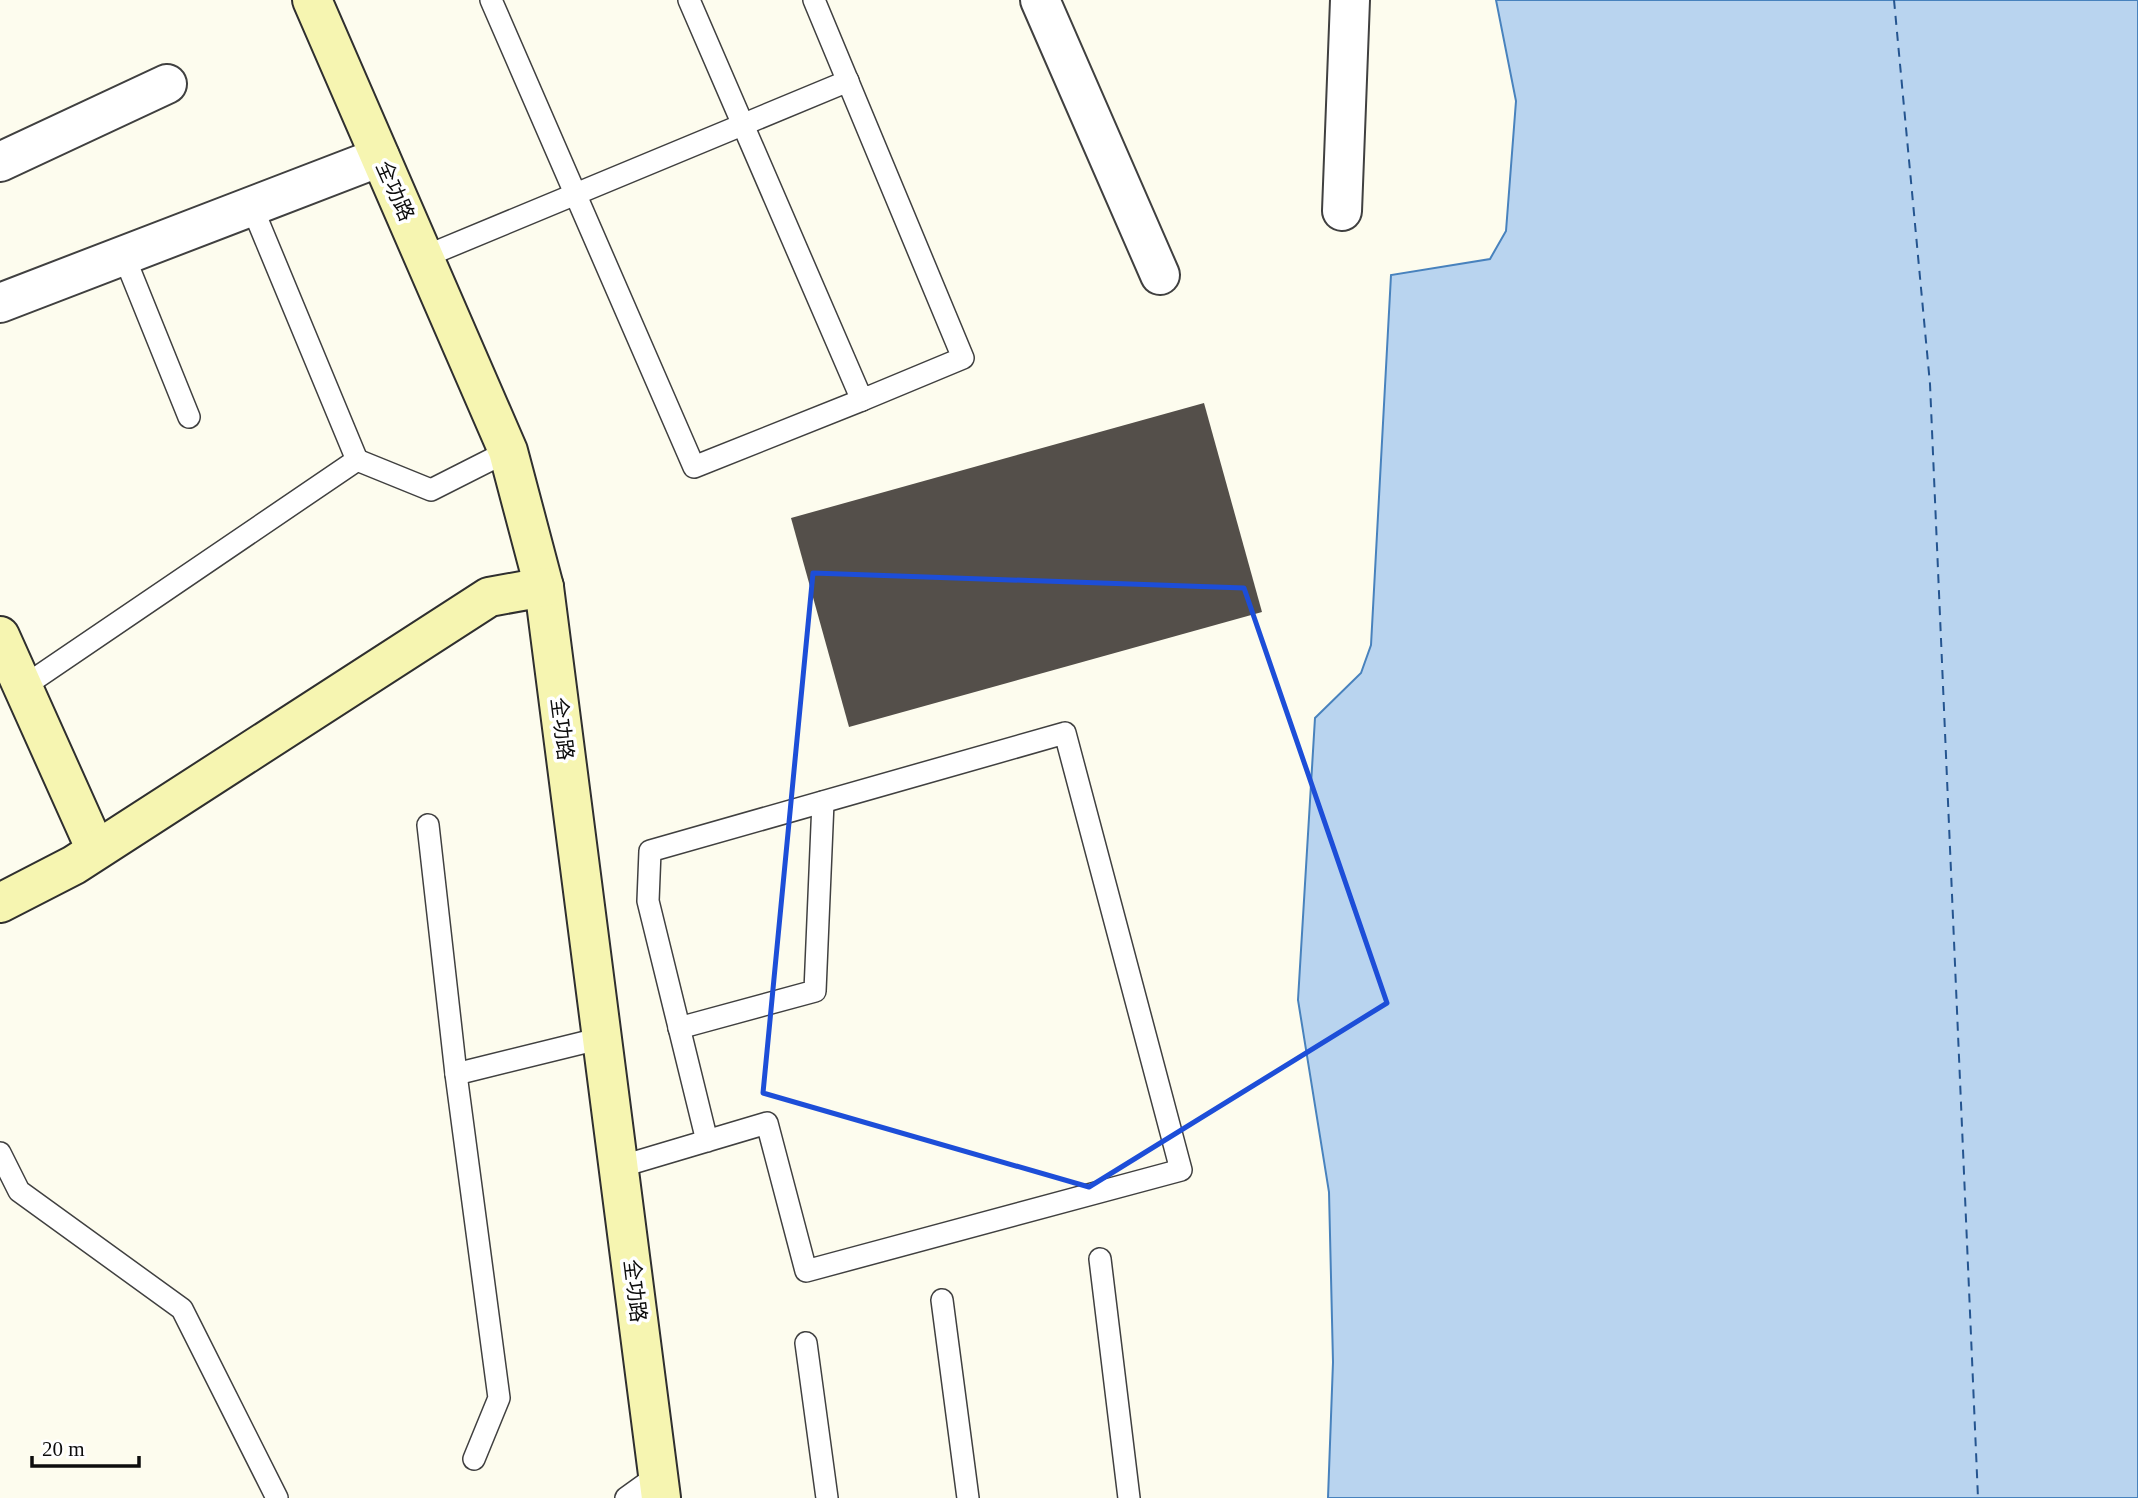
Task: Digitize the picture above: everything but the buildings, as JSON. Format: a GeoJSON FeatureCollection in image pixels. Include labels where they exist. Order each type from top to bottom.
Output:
{"type":"FeatureCollection","features":[{"type":"Feature","properties":{"kind":"street","name":"全功路"},"geometry":{"type":"LineString","coordinates":[[312,0],[508,451],[544,587],[659,1487]]}},
{"type":"Feature","properties":{"kind":"street"},"geometry":{"type":"LineString","coordinates":[[1040,0],[1160,275]]}},
{"type":"Feature","properties":{"kind":"street"},"geometry":{"type":"LineString","coordinates":[[1342,211],[1350,0]]}},
{"type":"Feature","properties":{"kind":"street"},"geometry":{"type":"LineString","coordinates":[[0,162],[167,84]]}},
{"type":"Feature","properties":{"kind":"street"},"geometry":{"type":"LineString","coordinates":[[0,303],[380,157]]}},
{"type":"Feature","properties":{"kind":"street"},"geometry":{"type":"LineString","coordinates":[[0,903],[74,865],[489,597],[544,587]]}},
{"type":"Feature","properties":{"kind":"street"},"geometry":{"type":"LineString","coordinates":[[0,636],[96,850]]}},
{"type":"Feature","properties":{"kind":"lane"},"geometry":{"type":"LineString","coordinates":[[491,0],[694,467],[963,358],[814,0]]}},
{"type":"Feature","properties":{"kind":"lane"},"geometry":{"type":"LineString","coordinates":[[689,0],[862,400]]}},
{"type":"Feature","properties":{"kind":"lane"},"geometry":{"type":"LineString","coordinates":[[424,257],[848,80]]}},
{"type":"Feature","properties":{"kind":"lane"},"geometry":{"type":"LineString","coordinates":[[252,206],[357,460],[431,490],[508,451]]}},
{"type":"Feature","properties":{"kind":"lane"},"geometry":{"type":"LineString","coordinates":[[124,256],[189,417]]}},
{"type":"Feature","properties":{"kind":"lane"},"geometry":{"type":"LineString","coordinates":[[23,687],[357,460]]}},
{"type":"Feature","properties":{"kind":"lane"},"geometry":{"type":"LineString","coordinates":[[619,1167],[767,1124],[806,1271],[1181,1170],[1065,733],[650,852],[649,901],[707,1141]]}},
{"type":"Feature","properties":{"kind":"lane"},"geometry":{"type":"LineString","coordinates":[[679,1028],[815,991],[823,802]]}},
{"type":"Feature","properties":{"kind":"lane"},"geometry":{"type":"LineString","coordinates":[[428,825],[456,1074],[499,1398],[474,1459]]}},
{"type":"Feature","properties":{"kind":"lane"},"geometry":{"type":"LineString","coordinates":[[456,1074],[602,1038]]}},
{"type":"Feature","properties":{"kind":"lane"},"geometry":{"type":"LineString","coordinates":[[0,1153],[19,1191],[182,1309],[277,1498]]}},
{"type":"Feature","properties":{"kind":"lane"},"geometry":{"type":"LineString","coordinates":[[1100,1259],[1129,1498]]}},
{"type":"Feature","properties":{"kind":"lane"},"geometry":{"type":"LineString","coordinates":[[942,1300],[968,1498]]}},
{"type":"Feature","properties":{"kind":"lane"},"geometry":{"type":"LineString","coordinates":[[806,1343],[827,1498]]}},
{"type":"Feature","properties":{"kind":"lane"},"geometry":{"type":"LineString","coordinates":[[625,1498],[659,1487]]}},
{"type":"Feature","properties":{"kind":"highlighted area"},"geometry":{"type":"Polygon","coordinates":[[[813,573],[1244,588],[1387,1003],[1089,1187],[763,1093],[813,573]]]}},
{"type":"Feature","properties":{"kind":"water"},"geometry":{"type":"Polygon","coordinates":[[[1496,0],[2138,0],[2138,1498],[1328,1498],[1333,1362],[1329,1192],[1298,1000],[1315,718],[1361,673],[1371,645],[1391,275],[1490,259],[1506,231],[1516,101],[1496,0]]]}},
{"type":"Feature","properties":{"kind":"ferry route"},"geometry":{"type":"LineString","coordinates":[[1894,0],[1930,384],[1978,1498]]}}]}
